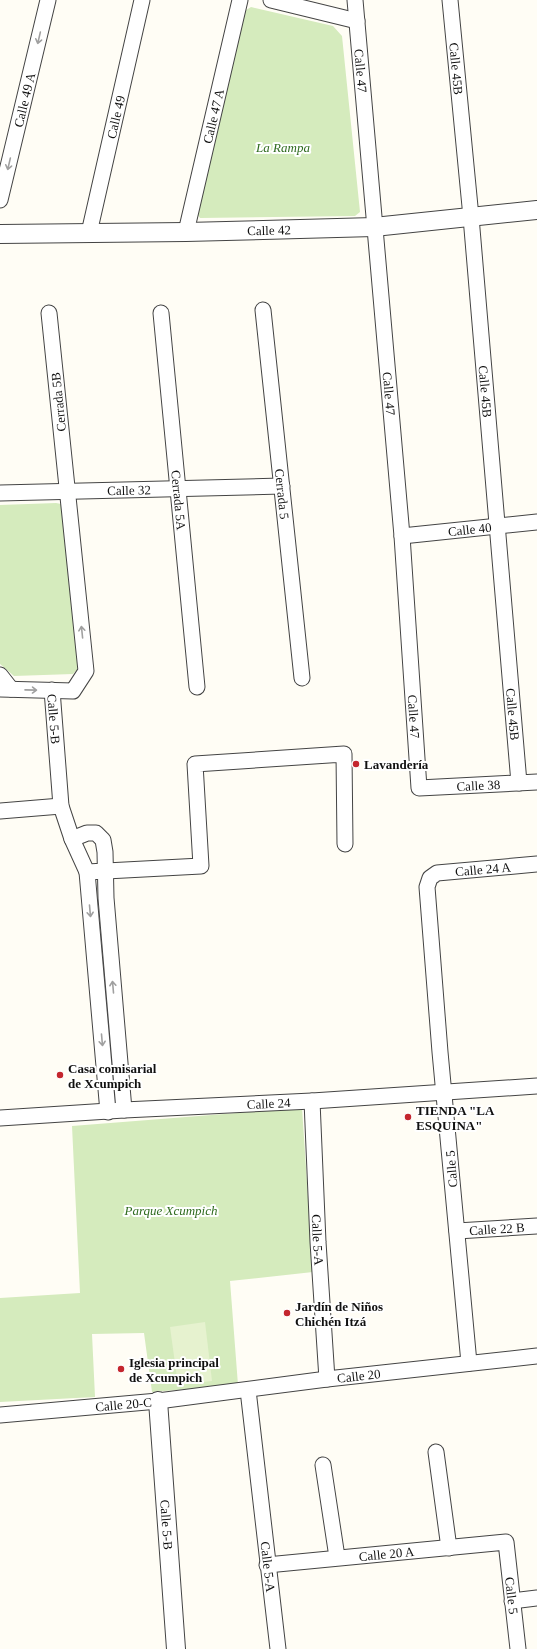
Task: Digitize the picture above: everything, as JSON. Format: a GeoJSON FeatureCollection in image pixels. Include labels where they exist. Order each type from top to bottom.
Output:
{"type":"FeatureCollection","features":[{"type":"Feature","properties":{"kind":"street","name":"Calle 49 A"},"geometry":{"type":"LineString","coordinates":[[0,200],[48,0]]}},
{"type":"Feature","properties":{"kind":"street","name":"Calle 49"},"geometry":{"type":"LineString","coordinates":[[89,233],[142,0]]}},
{"type":"Feature","properties":{"kind":"street","name":"Calle 47 A"},"geometry":{"type":"LineString","coordinates":[[186,232],[240,0]]}},
{"type":"Feature","properties":{"kind":"street"},"geometry":{"type":"LineString","coordinates":[[271,0],[356,20]]}},
{"type":"Feature","properties":{"kind":"street","name":"Calle 47"},"geometry":{"type":"LineString","coordinates":[[355,0],[402,536],[419,788]]}},
{"type":"Feature","properties":{"kind":"street","name":"Calle 45B"},"geometry":{"type":"LineString","coordinates":[[450,0],[471,217],[519,783]]}},
{"type":"Feature","properties":{"kind":"street","name":"Calle 42"},"geometry":{"type":"LineString","coordinates":[[0,234],[186,232],[374,227],[537,210]]}},
{"type":"Feature","properties":{"kind":"street","name":"Cerrada 5"},"geometry":{"type":"LineString","coordinates":[[263,310],[302,678]]}},
{"type":"Feature","properties":{"kind":"street","name":"Cerrada 5B"},"geometry":{"type":"LineString","coordinates":[[49,313],[67,491]]}},
{"type":"Feature","properties":{"kind":"street","name":"Cerrada 5A"},"geometry":{"type":"LineString","coordinates":[[161,313],[197,687]]}},
{"type":"Feature","properties":{"kind":"street","name":"Calle 32"},"geometry":{"type":"LineString","coordinates":[[0,493],[282,486]]}},
{"type":"Feature","properties":{"kind":"street","name":"Calle 5-B"},"geometry":{"type":"LineString","coordinates":[[67,491],[86,671],[73,690],[52,690],[61,806],[72,839],[87,872],[108,1112]]}},
{"type":"Feature","properties":{"kind":"street","name":"Calle 40"},"geometry":{"type":"LineString","coordinates":[[402,536],[537,522]]}},
{"type":"Feature","properties":{"kind":"street"},"geometry":{"type":"LineString","coordinates":[[0,675],[5,689],[52,690]]}},
{"type":"Feature","properties":{"kind":"street"},"geometry":{"type":"LineString","coordinates":[[87,872],[201,866],[195,764],[344,754],[344,844]]}},
{"type":"Feature","properties":{"kind":"street","name":"Calle 38"},"geometry":{"type":"LineString","coordinates":[[419,788],[537,782]]}},
{"type":"Feature","properties":{"kind":"street"},"geometry":{"type":"LineString","coordinates":[[0,812],[61,806]]}},
{"type":"Feature","properties":{"kind":"street"},"geometry":{"type":"LineString","coordinates":[[72,839],[87,833],[96,833],[103,840],[105,852],[106,898],[124,1110]]}},
{"type":"Feature","properties":{"kind":"street","name":"Calle 24 A"},"geometry":{"type":"LineString","coordinates":[[430,878],[436,873],[537,864]]}},
{"type":"Feature","properties":{"kind":"street","name":"Calle 5"},"geometry":{"type":"LineString","coordinates":[[430,878],[427,888],[469,1364]]}},
{"type":"Feature","properties":{"kind":"street","name":"Calle 24"},"geometry":{"type":"LineString","coordinates":[[0,1118],[124,1110],[312,1101],[537,1086]]}},
{"type":"Feature","properties":{"kind":"street","name":"Calle 5-A"},"geometry":{"type":"LineString","coordinates":[[312,1101],[318,1242],[327,1379]]}},
{"type":"Feature","properties":{"kind":"street","name":"Calle 22 B"},"geometry":{"type":"LineString","coordinates":[[457,1231],[537,1226]]}},
{"type":"Feature","properties":{"kind":"street","name":"Calle 20"},"geometry":{"type":"LineString","coordinates":[[248,1390],[327,1379],[537,1356]]}},
{"type":"Feature","properties":{"kind":"street","name":"Calle 5-A"},"geometry":{"type":"LineString","coordinates":[[248,1390],[278,1649]]}},
{"type":"Feature","properties":{"kind":"street","name":"Calle 20-C"},"geometry":{"type":"LineString","coordinates":[[0,1415],[158,1401],[248,1390]]}},
{"type":"Feature","properties":{"kind":"street","name":"Calle 5-B"},"geometry":{"type":"LineString","coordinates":[[158,1401],[176,1649]]}},
{"type":"Feature","properties":{"kind":"street"},"geometry":{"type":"LineString","coordinates":[[436,1452],[449,1548]]}},
{"type":"Feature","properties":{"kind":"street"},"geometry":{"type":"LineString","coordinates":[[323,1465],[337,1557]]}},
{"type":"Feature","properties":{"kind":"street","name":"Calle 5"},"geometry":{"type":"LineString","coordinates":[[506,1542],[518,1649]]}},
{"type":"Feature","properties":{"kind":"street","name":"Calle 20 A"},"geometry":{"type":"LineString","coordinates":[[268,1565],[337,1557],[506,1542]]}},
{"type":"Feature","properties":{"kind":"street"},"geometry":{"type":"LineString","coordinates":[[512,1601],[537,1598]]}},
{"type":"Feature","properties":{"kind":"green space","name":"La Rampa"},"geometry":{"type":"Polygon","coordinates":[[[251,7],[333,26],[342,36],[360,212],[355,216],[200,218],[197,214],[243,12],[251,7]]]}},
{"type":"Feature","properties":{"kind":"green space"},"geometry":{"type":"Polygon","coordinates":[[[61,504],[81,665],[73,674],[14,676],[0,664],[0,505],[61,504]]]}},
{"type":"Feature","properties":{"kind":"green space","name":"Parque Xcumpich"},"geometry":{"type":"Polygon","coordinates":[[[302,1108],[313,1272],[230,1281],[238,1385],[152,1392],[144,1333],[92,1334],[95,1397],[0,1402],[0,1298],[80,1293],[72,1126],[302,1108]]]}},
{"type":"Feature","properties":{"kind":"green space"},"geometry":{"type":"Polygon","coordinates":[[[205,1322],[212,1381],[178,1385],[170,1327],[205,1322]]]}},
{"type":"Feature","properties":{"kind":"place","name":"Lavandería"},"geometry":{"type":"Point","coordinates":[356,764]}},
{"type":"Feature","properties":{"kind":"place","name":"Casa comisarial de Xcumpich"},"geometry":{"type":"Point","coordinates":[60,1075]}},
{"type":"Feature","properties":{"kind":"place","name":"TIENDA \"LA ESQUINA\""},"geometry":{"type":"Point","coordinates":[408,1117]}},
{"type":"Feature","properties":{"kind":"place","name":"Jardín de Niños Chichén Itzá"},"geometry":{"type":"Point","coordinates":[287,1313]}},
{"type":"Feature","properties":{"kind":"place","name":"Iglesia principal de Xcumpich"},"geometry":{"type":"Point","coordinates":[121,1369]}}]}
